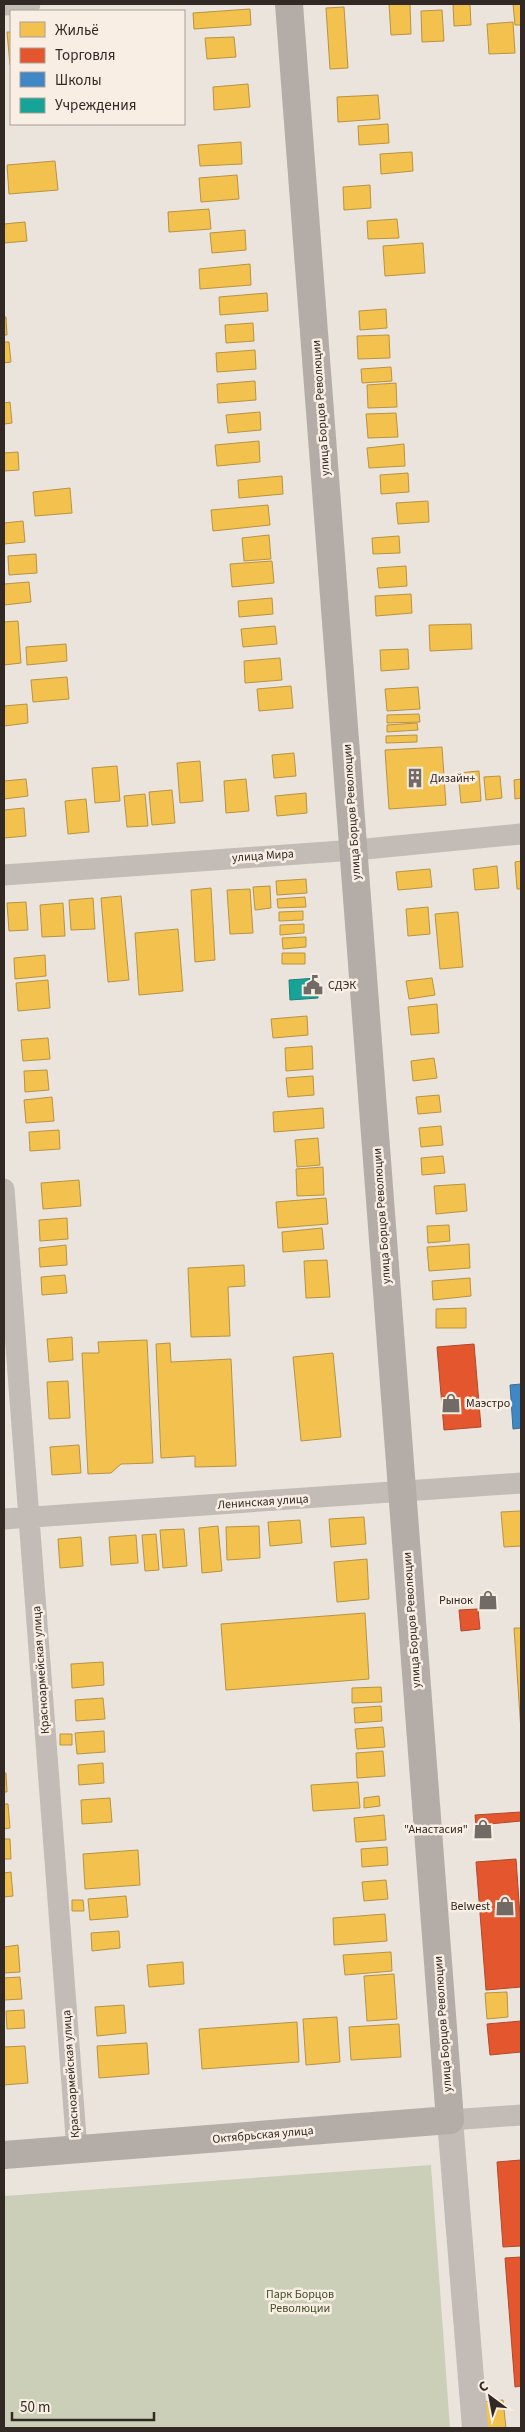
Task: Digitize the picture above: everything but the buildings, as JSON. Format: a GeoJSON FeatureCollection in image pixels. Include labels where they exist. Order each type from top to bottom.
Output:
{"type":"FeatureCollection","features":[{"type":"Feature","properties":{"kind":"main road","name":"улица Борцов Революции"},"geometry":{"type":"LineString","coordinates":[[289,4],[355,850],[450,2120]]}},
{"type":"Feature","properties":{"kind":"main road","name":"Октябрьская улица"},"geometry":{"type":"LineString","coordinates":[[4,2155],[450,2120]]}},
{"type":"Feature","properties":{"kind":"street"},"geometry":{"type":"LineString","coordinates":[[4,5],[30,4]]}},
{"type":"Feature","properties":{"kind":"street","name":"улица Мира"},"geometry":{"type":"LineString","coordinates":[[4,876],[355,850],[521,834]]}},
{"type":"Feature","properties":{"kind":"street","name":"Красноармейская улица"},"geometry":{"type":"LineString","coordinates":[[4,1190],[77,2150]]}},
{"type":"Feature","properties":{"kind":"street","name":"Ленинская улица"},"geometry":{"type":"LineString","coordinates":[[4,1519],[402,1493],[521,1483]]}},
{"type":"Feature","properties":{"kind":"street","name":"Октябрьская улица"},"geometry":{"type":"LineString","coordinates":[[450,2120],[521,2115]]}},
{"type":"Feature","properties":{"kind":"street","name":"улица Борцов Революции"},"geometry":{"type":"LineString","coordinates":[[450,2120],[475,2428]]}},
{"type":"Feature","properties":{"kind":"green space","name":"Парк Борцов Революции"},"geometry":{"type":"Polygon","coordinates":[[[431,2165],[450,2428],[4,2428],[4,2196],[431,2165]]]}},
{"type":"Feature","properties":{"kind":"place","name":"Дизайн+"},"geometry":{"type":"Point","coordinates":[415,778]}},
{"type":"Feature","properties":{"kind":"place","name":"СДЭК"},"geometry":{"type":"Point","coordinates":[313,985]}},
{"type":"Feature","properties":{"kind":"place","name":"Маэстро"},"geometry":{"type":"Point","coordinates":[451,1403]}},
{"type":"Feature","properties":{"kind":"place","name":"Рынок"},"geometry":{"type":"Point","coordinates":[488,1600]}},
{"type":"Feature","properties":{"kind":"place","name":"\"Анастасия\""},"geometry":{"type":"Point","coordinates":[483,1829]}},
{"type":"Feature","properties":{"kind":"place","name":"Belwest"},"geometry":{"type":"Point","coordinates":[505,1906]}}]}
